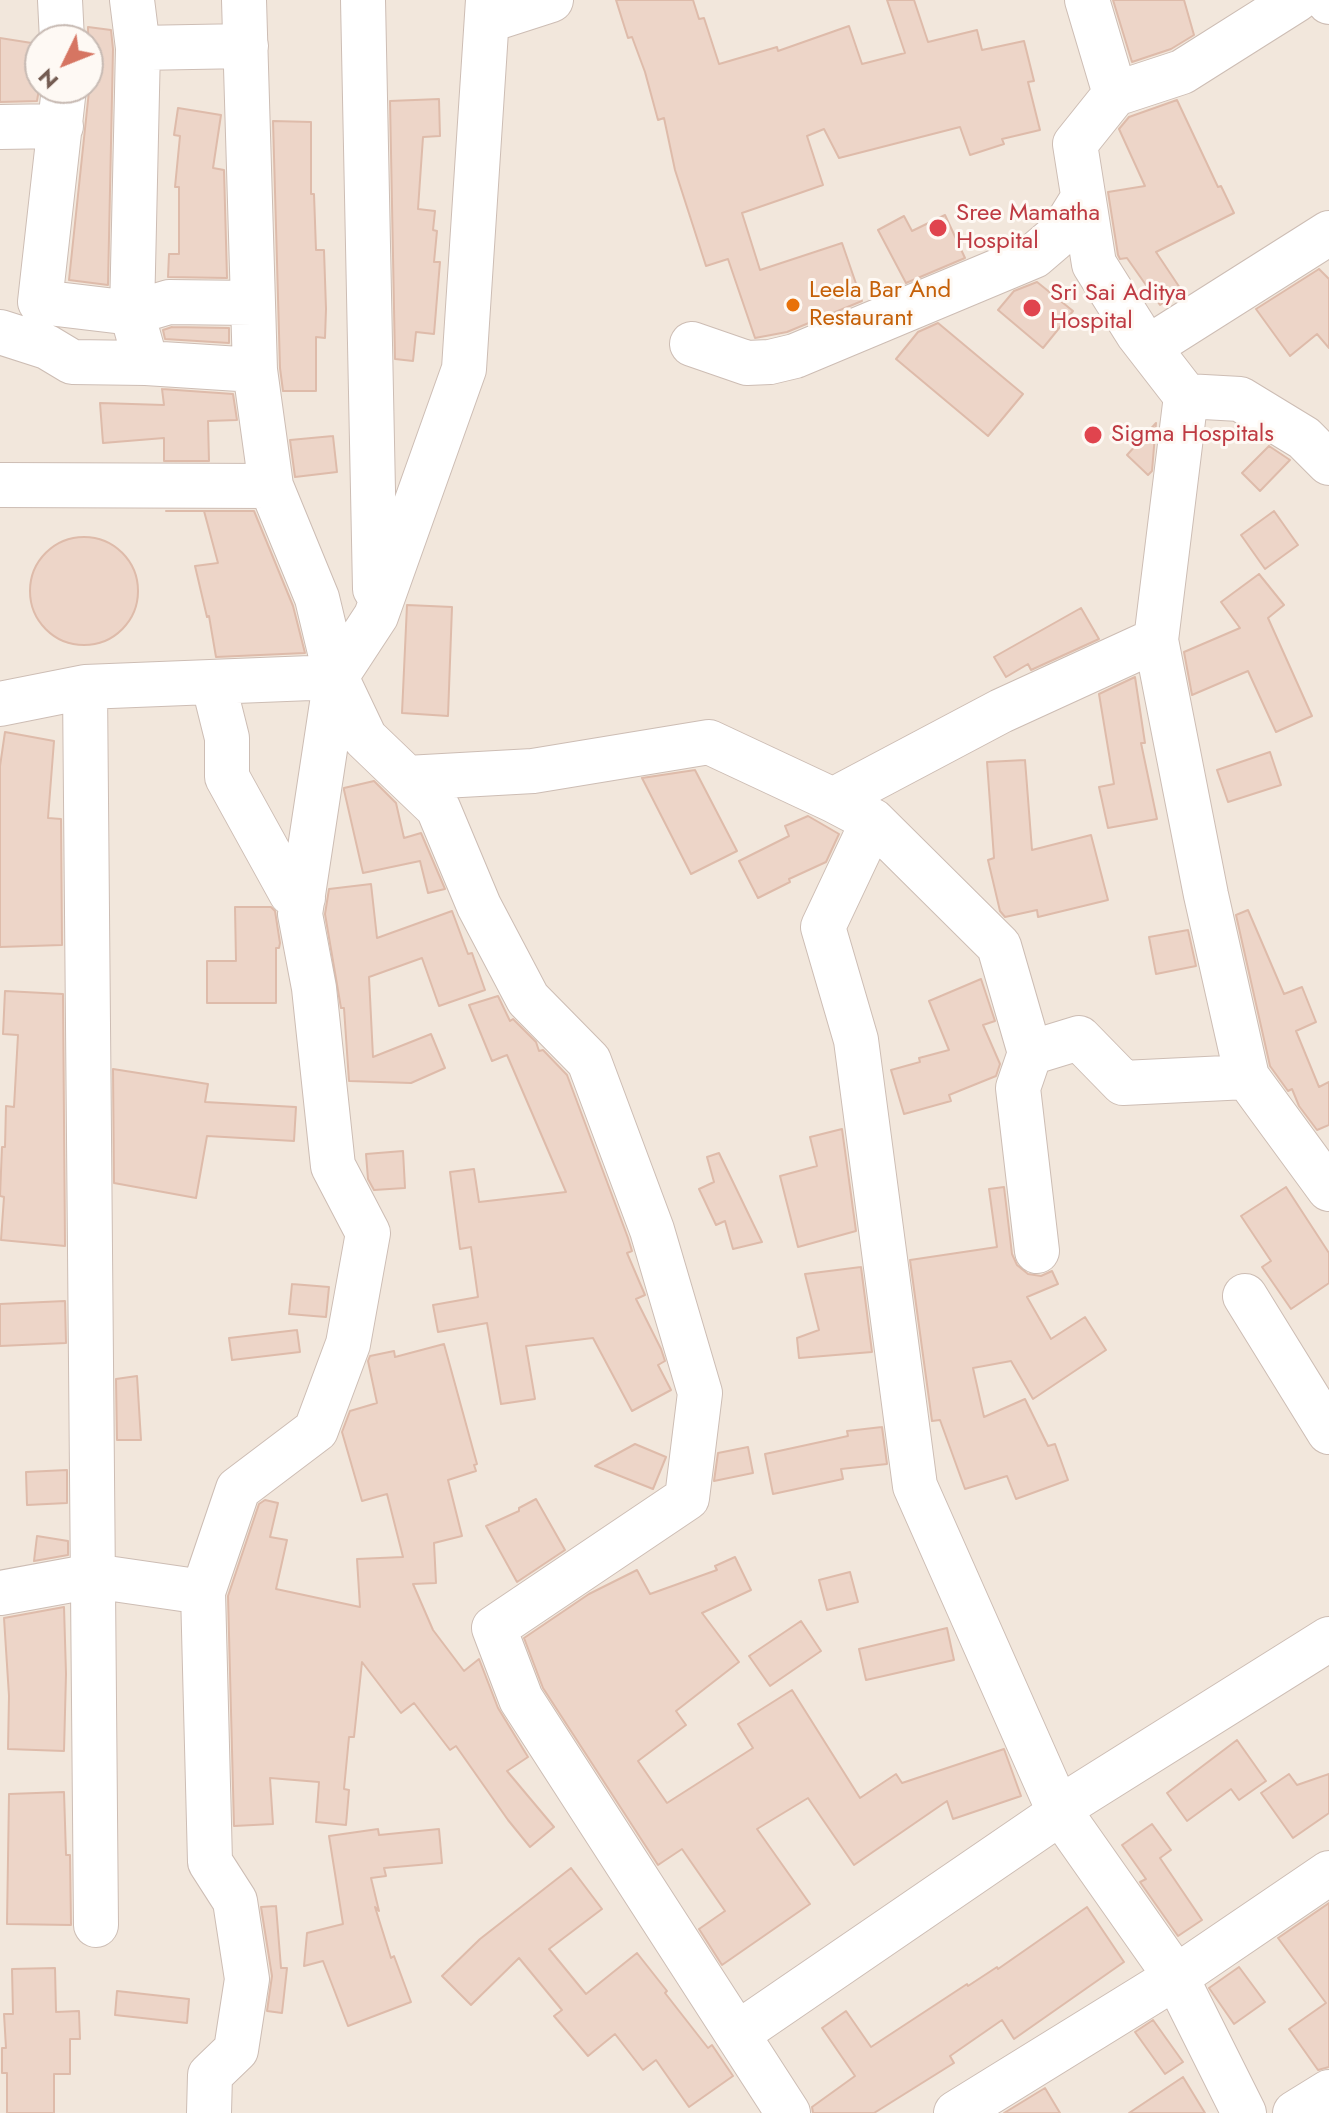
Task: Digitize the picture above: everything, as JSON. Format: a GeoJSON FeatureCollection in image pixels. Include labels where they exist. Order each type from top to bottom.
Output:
{"type":"FeatureCollection","features":[{"type":"Feature","properties":{"kind":"street"},"geometry":{"type":"LineString","coordinates":[[60,0],[61,24]]}},
{"type":"Feature","properties":{"kind":"street"},"geometry":{"type":"LineString","coordinates":[[132,0],[138,48],[132,313],[146,363]]}},
{"type":"Feature","properties":{"kind":"street"},"geometry":{"type":"LineString","coordinates":[[244,0],[255,370],[271,486],[317,598],[336,677],[365,738],[438,808],[479,906],[528,999],[589,1061],[652,1230],[700,1393],[687,1498],[494,1628],[521,1699],[788,2113]]}},
{"type":"Feature","properties":{"kind":"street"},"geometry":{"type":"LineString","coordinates":[[363,0],[376,616]]}},
{"type":"Feature","properties":{"kind":"street"},"geometry":{"type":"LineString","coordinates":[[209,2113],[210,2075],[236,2050],[247,1979],[235,1901],[210,1862],[203,1592],[238,1489],[316,1430],[348,1344],[368,1233],[333,1166],[314,988],[300,914],[336,677],[376,616],[464,369],[488,10],[551,0]]}},
{"type":"Feature","properties":{"kind":"street"},"geometry":{"type":"LineString","coordinates":[[1087,0],[1115,94]]}},
{"type":"Feature","properties":{"kind":"street"},"geometry":{"type":"LineString","coordinates":[[1296,0],[1182,72],[1115,94],[1075,144],[1094,264],[1186,396],[1156,640],[1206,895],[1247,1077],[1329,1189]]}},
{"type":"Feature","properties":{"kind":"street"},"geometry":{"type":"LineString","coordinates":[[138,48],[246,46]]}},
{"type":"Feature","properties":{"kind":"street"},"geometry":{"type":"LineString","coordinates":[[0,127],[62,107],[40,302],[132,313],[169,302],[252,303]]}},
{"type":"Feature","properties":{"kind":"street"},"geometry":{"type":"LineString","coordinates":[[692,344],[747,363],[795,356],[1034,256],[1062,232],[1083,198]]}},
{"type":"Feature","properties":{"kind":"street"},"geometry":{"type":"LineString","coordinates":[[1149,347],[1329,233]]}},
{"type":"Feature","properties":{"kind":"street"},"geometry":{"type":"LineString","coordinates":[[0,332],[47,347],[72,362],[255,370]]}},
{"type":"Feature","properties":{"kind":"street"},"geometry":{"type":"LineString","coordinates":[[1186,396],[1240,399],[1304,438],[1329,463]]}},
{"type":"Feature","properties":{"kind":"street"},"geometry":{"type":"LineString","coordinates":[[0,485],[271,486]]}},
{"type":"Feature","properties":{"kind":"street"},"geometry":{"type":"LineString","coordinates":[[833,800],[1001,711],[1156,640]]}},
{"type":"Feature","properties":{"kind":"street"},"geometry":{"type":"LineString","coordinates":[[0,704],[85,687],[336,677]]}},
{"type":"Feature","properties":{"kind":"street"},"geometry":{"type":"LineString","coordinates":[[213,682],[227,738],[227,777],[291,893],[303,898]]}},
{"type":"Feature","properties":{"kind":"street"},"geometry":{"type":"LineString","coordinates":[[85,687],[96,1925]]}},
{"type":"Feature","properties":{"kind":"street"},"geometry":{"type":"LineString","coordinates":[[407,778],[533,771],[709,742],[873,821],[999,946],[1030,1053],[1018,1088],[1037,1251]]}},
{"type":"Feature","properties":{"kind":"street"},"geometry":{"type":"LineString","coordinates":[[873,821],[823,927],[856,1040],[915,1486],[1058,1809],[1176,1977],[1244,2113]]}},
{"type":"Feature","properties":{"kind":"street"},"geometry":{"type":"LineString","coordinates":[[1030,1053],[1079,1038],[1123,1083],[1247,1077]]}},
{"type":"Feature","properties":{"kind":"street"},"geometry":{"type":"LineString","coordinates":[[1245,1296],[1329,1432]]}},
{"type":"Feature","properties":{"kind":"street"},"geometry":{"type":"LineString","coordinates":[[0,1593],[93,1576],[203,1592]]}},
{"type":"Feature","properties":{"kind":"street"},"geometry":{"type":"LineString","coordinates":[[737,2034],[1054,1817],[1058,1809],[1329,1639]]}},
{"type":"Feature","properties":{"kind":"street"},"geometry":{"type":"LineString","coordinates":[[956,2113],[1176,1977],[1329,1873]]}},
{"type":"Feature","properties":{"kind":"street"},"geometry":{"type":"LineString","coordinates":[[1295,2113],[1329,2092]]}},
{"type":"Feature","properties":{"kind":"shaded area"},"geometry":{"type":"Polygon","coordinates":[[[0,0],[1329,0],[1329,2113],[0,2113],[0,0]]]}},
{"type":"Feature","properties":{"kind":"building"},"geometry":{"type":"Polygon","coordinates":[[[616,0],[693,0],[699,19],[704,18],[719,64],[777,47],[778,51],[849,26],[862,64],[905,53],[887,0],[914,0],[928,42],[977,30],[982,50],[1024,41],[1034,81],[1028,82],[1040,130],[1002,139],[1004,144],[970,155],[960,127],[839,158],[824,129],[807,136],[823,185],[742,213],[760,270],[842,243],[862,301],[787,332],[755,338],[728,259],[706,266],[675,170],[664,118],[658,120],[645,72],[632,37],[628,38],[616,0]]]}},
{"type":"Feature","properties":{"kind":"building"},"geometry":{"type":"Polygon","coordinates":[[[1113,0],[1184,0],[1194,35],[1171,49],[1132,62],[1113,0]]]}},
{"type":"Feature","properties":{"kind":"building"},"geometry":{"type":"Polygon","coordinates":[[[104,29],[111,30],[108,285],[69,280],[88,104],[104,104],[104,29]]]}},
{"type":"Feature","properties":{"kind":"building"},"geometry":{"type":"Polygon","coordinates":[[[0,38],[24,42],[24,101],[0,102],[0,38]]]}},
{"type":"Feature","properties":{"kind":"building"},"geometry":{"type":"Polygon","coordinates":[[[439,99],[440,136],[423,137],[418,209],[435,211],[434,262],[440,262],[434,334],[416,332],[413,361],[395,359],[390,101],[439,99]]]}},
{"type":"Feature","properties":{"kind":"building"},"geometry":{"type":"Polygon","coordinates":[[[1177,100],[1218,187],[1221,186],[1234,213],[1156,252],[1182,291],[1160,305],[1127,258],[1120,259],[1118,255],[1108,192],[1145,186],[1119,129],[1129,117],[1177,100]]]}},
{"type":"Feature","properties":{"kind":"building"},"geometry":{"type":"Polygon","coordinates":[[[178,108],[221,115],[213,168],[224,170],[227,278],[168,277],[169,254],[179,254],[179,187],[175,187],[180,136],[174,135],[178,108]]]}},
{"type":"Feature","properties":{"kind":"building"},"geometry":{"type":"Polygon","coordinates":[[[273,121],[311,122],[311,194],[314,194],[316,250],[324,250],[326,309],[325,338],[316,337],[316,391],[283,391],[273,121]]]}},
{"type":"Feature","properties":{"kind":"building"},"geometry":{"type":"Polygon","coordinates":[[[945,215],[965,258],[906,283],[878,230],[904,216],[912,231],[945,215]]]}},
{"type":"Feature","properties":{"kind":"building"},"geometry":{"type":"Polygon","coordinates":[[[1319,269],[1329,279],[1329,348],[1317,334],[1290,356],[1256,309],[1319,269]]]}},
{"type":"Feature","properties":{"kind":"building"},"geometry":{"type":"Polygon","coordinates":[[[1037,282],[1073,311],[1043,348],[998,310],[1014,291],[1037,282]]]}},
{"type":"Feature","properties":{"kind":"building"},"geometry":{"type":"Polygon","coordinates":[[[938,323],[1023,394],[988,436],[896,359],[918,332],[938,323]]]}},
{"type":"Feature","properties":{"kind":"building"},"geometry":{"type":"Polygon","coordinates":[[[172,327],[229,328],[229,343],[165,339],[163,330],[172,327]]]}},
{"type":"Feature","properties":{"kind":"building"},"geometry":{"type":"Polygon","coordinates":[[[162,389],[233,394],[237,420],[208,421],[209,461],[164,461],[164,438],[103,443],[100,403],[164,405],[162,389]]]}},
{"type":"Feature","properties":{"kind":"building"},"geometry":{"type":"Polygon","coordinates":[[[1156,423],[1152,471],[1148,475],[1127,455],[1156,423]]]}},
{"type":"Feature","properties":{"kind":"building"},"geometry":{"type":"Polygon","coordinates":[[[333,436],[337,472],[295,477],[290,440],[333,436]]]}},
{"type":"Feature","properties":{"kind":"building"},"geometry":{"type":"Polygon","coordinates":[[[1269,446],[1290,460],[1260,491],[1242,473],[1269,446]]]}},
{"type":"Feature","properties":{"kind":"building"},"geometry":{"type":"Polygon","coordinates":[[[204,511],[254,511],[293,606],[305,653],[216,657],[195,566],[218,563],[204,511]]]}},
{"type":"Feature","properties":{"kind":"building"},"geometry":{"type":"Polygon","coordinates":[[[1274,511],[1298,545],[1265,569],[1241,535],[1274,511]]]}},
{"type":"Feature","properties":{"kind":"building"},"geometry":{"type":"Polygon","coordinates":[[[84,537],[105,541],[122,553],[134,570],[138,591],[134,612],[122,629],[105,641],[84,645],[63,641],[46,629],[34,612],[30,591],[34,570],[46,553],[63,541],[84,537]]]}},
{"type":"Feature","properties":{"kind":"building"},"geometry":{"type":"Polygon","coordinates":[[[1259,574],[1284,605],[1268,618],[1312,716],[1276,732],[1248,671],[1192,695],[1184,652],[1240,628],[1221,602],[1259,574]]]}},
{"type":"Feature","properties":{"kind":"building"},"geometry":{"type":"Polygon","coordinates":[[[407,605],[452,607],[448,716],[402,713],[407,605]]]}},
{"type":"Feature","properties":{"kind":"building"},"geometry":{"type":"Polygon","coordinates":[[[1081,608],[1099,639],[1031,670],[1028,664],[1006,677],[994,657],[1081,608]]]}},
{"type":"Feature","properties":{"kind":"building"},"geometry":{"type":"Polygon","coordinates":[[[1135,677],[1145,743],[1141,743],[1157,819],[1108,828],[1099,787],[1114,784],[1099,694],[1135,677]]]}},
{"type":"Feature","properties":{"kind":"building"},"geometry":{"type":"Polygon","coordinates":[[[5,732],[54,741],[48,818],[61,819],[62,945],[0,947],[0,766],[5,732]]]}},
{"type":"Feature","properties":{"kind":"building"},"geometry":{"type":"Polygon","coordinates":[[[1270,752],[1281,785],[1228,802],[1217,770],[1270,752]]]}},
{"type":"Feature","properties":{"kind":"building"},"geometry":{"type":"Polygon","coordinates":[[[1025,760],[1032,850],[1091,835],[1108,900],[1038,917],[1037,910],[1005,917],[1000,911],[988,860],[994,858],[987,762],[1025,760]]]}},
{"type":"Feature","properties":{"kind":"building"},"geometry":{"type":"Polygon","coordinates":[[[695,770],[737,851],[691,874],[642,778],[695,770]]]}},
{"type":"Feature","properties":{"kind":"building"},"geometry":{"type":"Polygon","coordinates":[[[374,781],[396,803],[404,838],[421,833],[445,889],[428,893],[420,861],[363,873],[344,788],[374,781]]]}},
{"type":"Feature","properties":{"kind":"building"},"geometry":{"type":"Polygon","coordinates":[[[808,816],[839,834],[826,862],[758,898],[739,861],[789,836],[785,826],[808,816]]]}},
{"type":"Feature","properties":{"kind":"building"},"geometry":{"type":"Polygon","coordinates":[[[371,884],[377,938],[452,911],[485,990],[439,1006],[422,958],[369,977],[373,1057],[431,1034],[445,1068],[411,1083],[349,1081],[344,1008],[341,1008],[325,914],[329,889],[371,884]]]}},
{"type":"Feature","properties":{"kind":"building"},"geometry":{"type":"Polygon","coordinates":[[[235,907],[271,907],[275,911],[280,943],[276,948],[276,1003],[207,1003],[207,961],[236,961],[235,907]]]}},
{"type":"Feature","properties":{"kind":"building"},"geometry":{"type":"Polygon","coordinates":[[[1248,910],[1284,994],[1302,987],[1316,1022],[1296,1031],[1319,1087],[1329,1082],[1329,1125],[1317,1130],[1299,1106],[1292,1089],[1288,1091],[1270,1066],[1236,915],[1248,910]]]}},
{"type":"Feature","properties":{"kind":"building"},"geometry":{"type":"Polygon","coordinates":[[[1188,930],[1196,966],[1156,974],[1149,937],[1188,930]]]}},
{"type":"Feature","properties":{"kind":"building"},"geometry":{"type":"Polygon","coordinates":[[[981,979],[995,1021],[983,1025],[1000,1064],[996,1076],[949,1095],[951,1101],[904,1114],[891,1070],[949,1050],[929,1001],[981,979]]]}},
{"type":"Feature","properties":{"kind":"building"},"geometry":{"type":"Polygon","coordinates":[[[5,991],[63,994],[65,1246],[1,1240],[4,1197],[0,1196],[2,1147],[5,1147],[6,1106],[14,1107],[18,1035],[3,1034],[5,991]]]}},
{"type":"Feature","properties":{"kind":"building"},"geometry":{"type":"Polygon","coordinates":[[[498,996],[510,1021],[513,1019],[536,1042],[539,1051],[543,1050],[567,1075],[628,1238],[632,1251],[627,1253],[645,1295],[636,1299],[661,1349],[665,1361],[658,1365],[671,1390],[632,1411],[593,1338],[526,1346],[535,1399],[501,1404],[487,1323],[438,1332],[433,1305],[478,1297],[471,1247],[460,1249],[450,1172],[474,1169],[479,1202],[566,1192],[507,1055],[492,1061],[469,1005],[498,996]]]}},
{"type":"Feature","properties":{"kind":"building"},"geometry":{"type":"Polygon","coordinates":[[[113,1069],[208,1084],[205,1102],[296,1107],[294,1141],[207,1136],[196,1198],[114,1183],[113,1069]]]}},
{"type":"Feature","properties":{"kind":"building"},"geometry":{"type":"Polygon","coordinates":[[[842,1129],[856,1231],[798,1247],[780,1176],[817,1166],[810,1137],[842,1129]]]}},
{"type":"Feature","properties":{"kind":"building"},"geometry":{"type":"Polygon","coordinates":[[[403,1151],[405,1188],[374,1190],[368,1179],[366,1154],[403,1151]]]}},
{"type":"Feature","properties":{"kind":"building"},"geometry":{"type":"Polygon","coordinates":[[[719,1153],[762,1242],[733,1249],[725,1221],[716,1225],[699,1189],[714,1182],[707,1157],[719,1153]]]}},
{"type":"Feature","properties":{"kind":"building"},"geometry":{"type":"Polygon","coordinates":[[[1004,1187],[1012,1254],[1017,1265],[1028,1274],[1041,1276],[1052,1271],[1058,1284],[1027,1297],[1051,1339],[1085,1317],[1106,1350],[1033,1399],[1011,1361],[973,1368],[984,1417],[1025,1399],[1048,1446],[1055,1444],[1068,1480],[1016,1499],[1007,1476],[965,1489],[940,1420],[932,1421],[910,1260],[997,1247],[989,1189],[1004,1187]]]}},
{"type":"Feature","properties":{"kind":"building"},"geometry":{"type":"Polygon","coordinates":[[[1286,1187],[1329,1253],[1329,1283],[1291,1309],[1262,1267],[1271,1261],[1241,1216],[1286,1187]]]}},
{"type":"Feature","properties":{"kind":"building"},"geometry":{"type":"Polygon","coordinates":[[[861,1267],[872,1352],[799,1358],[797,1338],[819,1330],[805,1274],[861,1267]]]}},
{"type":"Feature","properties":{"kind":"building"},"geometry":{"type":"Polygon","coordinates":[[[292,1284],[329,1287],[326,1317],[289,1314],[292,1284]]]}},
{"type":"Feature","properties":{"kind":"building"},"geometry":{"type":"Polygon","coordinates":[[[65,1301],[66,1343],[0,1346],[0,1304],[65,1301]]]}},
{"type":"Feature","properties":{"kind":"building"},"geometry":{"type":"Polygon","coordinates":[[[297,1330],[300,1352],[232,1360],[229,1338],[297,1330]]]}},
{"type":"Feature","properties":{"kind":"building"},"geometry":{"type":"Polygon","coordinates":[[[444,1344],[477,1464],[474,1465],[476,1471],[448,1480],[462,1536],[434,1543],[436,1583],[413,1584],[433,1630],[464,1671],[479,1659],[498,1708],[528,1757],[507,1771],[554,1827],[530,1847],[456,1746],[450,1750],[414,1703],[401,1713],[362,1662],[354,1737],[349,1737],[344,1789],[349,1790],[346,1825],[316,1822],[319,1782],[270,1778],[273,1824],[234,1826],[228,1596],[259,1504],[265,1500],[278,1503],[270,1537],[287,1540],[276,1589],[360,1607],[357,1559],[403,1557],[387,1494],[362,1501],[342,1432],[350,1411],[377,1403],[368,1361],[370,1356],[394,1351],[395,1357],[444,1344]]]}},
{"type":"Feature","properties":{"kind":"building"},"geometry":{"type":"Polygon","coordinates":[[[137,1376],[141,1440],[117,1440],[116,1379],[137,1376]]]}},
{"type":"Feature","properties":{"kind":"building"},"geometry":{"type":"Polygon","coordinates":[[[882,1427],[887,1464],[841,1469],[843,1479],[773,1494],[765,1454],[848,1436],[847,1431],[882,1427]]]}},
{"type":"Feature","properties":{"kind":"building"},"geometry":{"type":"Polygon","coordinates":[[[635,1444],[666,1457],[653,1489],[595,1466],[635,1444]]]}},
{"type":"Feature","properties":{"kind":"building"},"geometry":{"type":"Polygon","coordinates":[[[748,1447],[753,1473],[714,1481],[718,1453],[748,1447]]]}},
{"type":"Feature","properties":{"kind":"building"},"geometry":{"type":"Polygon","coordinates":[[[67,1470],[67,1503],[27,1505],[26,1472],[67,1470]]]}},
{"type":"Feature","properties":{"kind":"building"},"geometry":{"type":"Polygon","coordinates":[[[536,1499],[565,1550],[517,1582],[486,1526],[519,1511],[519,1508],[536,1499]]]}},
{"type":"Feature","properties":{"kind":"building"},"geometry":{"type":"Polygon","coordinates":[[[37,1536],[68,1541],[68,1555],[34,1561],[37,1536]]]}},
{"type":"Feature","properties":{"kind":"building"},"geometry":{"type":"Polygon","coordinates":[[[735,1557],[751,1590],[702,1613],[739,1662],[676,1711],[686,1725],[638,1761],[667,1803],[753,1748],[738,1724],[792,1690],[860,1798],[896,1774],[902,1783],[1004,1749],[1021,1796],[953,1819],[947,1801],[854,1865],[808,1798],[757,1829],[810,1904],[722,1965],[699,1929],[725,1911],[682,1849],[658,1865],[543,1688],[524,1638],[589,1594],[637,1570],[650,1594],[717,1570],[715,1566],[735,1557]]]}},
{"type":"Feature","properties":{"kind":"building"},"geometry":{"type":"Polygon","coordinates":[[[850,1572],[858,1602],[827,1610],[819,1580],[850,1572]]]}},
{"type":"Feature","properties":{"kind":"building"},"geometry":{"type":"Polygon","coordinates":[[[64,1607],[64,1751],[8,1749],[9,1696],[4,1618],[64,1607]]]}},
{"type":"Feature","properties":{"kind":"building"},"geometry":{"type":"Polygon","coordinates":[[[801,1621],[821,1651],[770,1686],[749,1656],[801,1621]]]}},
{"type":"Feature","properties":{"kind":"building"},"geometry":{"type":"Polygon","coordinates":[[[947,1628],[954,1660],[866,1680],[859,1649],[947,1628]]]}},
{"type":"Feature","properties":{"kind":"building"},"geometry":{"type":"Polygon","coordinates":[[[1237,1740],[1266,1781],[1239,1800],[1231,1789],[1187,1821],[1167,1793],[1237,1740]]]}},
{"type":"Feature","properties":{"kind":"building"},"geometry":{"type":"Polygon","coordinates":[[[1289,1774],[1297,1785],[1329,1774],[1329,1813],[1293,1838],[1261,1793],[1289,1774]]]}},
{"type":"Feature","properties":{"kind":"building"},"geometry":{"type":"Polygon","coordinates":[[[64,1792],[66,1855],[70,1855],[71,1925],[7,1924],[9,1794],[64,1792]]]}},
{"type":"Feature","properties":{"kind":"building"},"geometry":{"type":"Polygon","coordinates":[[[1152,1824],[1171,1850],[1160,1858],[1202,1920],[1178,1936],[1140,1882],[1146,1879],[1122,1845],[1152,1824]]]}},
{"type":"Feature","properties":{"kind":"building"},"geometry":{"type":"Polygon","coordinates":[[[378,1829],[379,1835],[439,1829],[442,1863],[384,1868],[386,1876],[371,1878],[379,1911],[375,1907],[391,1958],[394,1956],[411,2002],[348,2026],[323,1961],[304,1966],[307,1933],[343,1924],[329,1836],[378,1829]]]}},
{"type":"Feature","properties":{"kind":"building"},"geometry":{"type":"Polygon","coordinates":[[[571,1868],[602,1909],[549,1949],[586,1994],[637,1953],[667,1991],[665,1993],[708,2048],[712,2045],[733,2076],[689,2107],[656,2060],[643,2070],[615,2034],[588,2056],[554,2016],[562,2010],[519,1958],[471,2005],[442,1976],[480,1939],[571,1868]]]}},
{"type":"Feature","properties":{"kind":"building"},"geometry":{"type":"Polygon","coordinates":[[[1329,1903],[1329,2067],[1318,2070],[1289,2029],[1326,2003],[1278,1938],[1329,1903]]]}},
{"type":"Feature","properties":{"kind":"building"},"geometry":{"type":"Polygon","coordinates":[[[276,1906],[281,1968],[287,1968],[282,2013],[267,2011],[272,1976],[261,1907],[276,1906]]]}},
{"type":"Feature","properties":{"kind":"building"},"geometry":{"type":"Polygon","coordinates":[[[1087,1907],[1124,1962],[1014,2039],[1002,2020],[950,2056],[954,2063],[874,2113],[813,2113],[812,2107],[855,2076],[822,2028],[846,2011],[871,2047],[967,1984],[998,1969],[1087,1907]]]}},
{"type":"Feature","properties":{"kind":"building"},"geometry":{"type":"Polygon","coordinates":[[[1239,1967],[1265,2002],[1234,2024],[1209,1988],[1239,1967]]]}},
{"type":"Feature","properties":{"kind":"building"},"geometry":{"type":"Polygon","coordinates":[[[55,1968],[56,2012],[79,2011],[80,2039],[70,2039],[70,2074],[54,2074],[54,2113],[7,2113],[7,2073],[2,2073],[2,2048],[6,2048],[4,2014],[13,2014],[12,1969],[55,1968]]]}},
{"type":"Feature","properties":{"kind":"building"},"geometry":{"type":"Polygon","coordinates":[[[117,1991],[189,1999],[187,2023],[115,2015],[117,1991]]]}},
{"type":"Feature","properties":{"kind":"building"},"geometry":{"type":"Polygon","coordinates":[[[1153,2020],[1183,2062],[1165,2074],[1135,2032],[1153,2020]]]}},
{"type":"Feature","properties":{"kind":"building"},"geometry":{"type":"Polygon","coordinates":[[[1183,2077],[1205,2113],[1129,2113],[1183,2077]]]}},
{"type":"Feature","properties":{"kind":"building"},"geometry":{"type":"Polygon","coordinates":[[[1045,2088],[1060,2113],[1004,2113],[1045,2088]]]}},
{"type":"Feature","properties":{"kind":"place","name":"Sree Mamatha Hospital"},"geometry":{"type":"Point","coordinates":[938,228]}},
{"type":"Feature","properties":{"kind":"place","name":"Leela Bar And Restaurant"},"geometry":{"type":"Point","coordinates":[793,305]}},
{"type":"Feature","properties":{"kind":"place","name":"Sri Sai Aditya Hospital"},"geometry":{"type":"Point","coordinates":[1032,308]}},
{"type":"Feature","properties":{"kind":"place","name":"Sigma Hospitals"},"geometry":{"type":"Point","coordinates":[1093,435]}}]}
